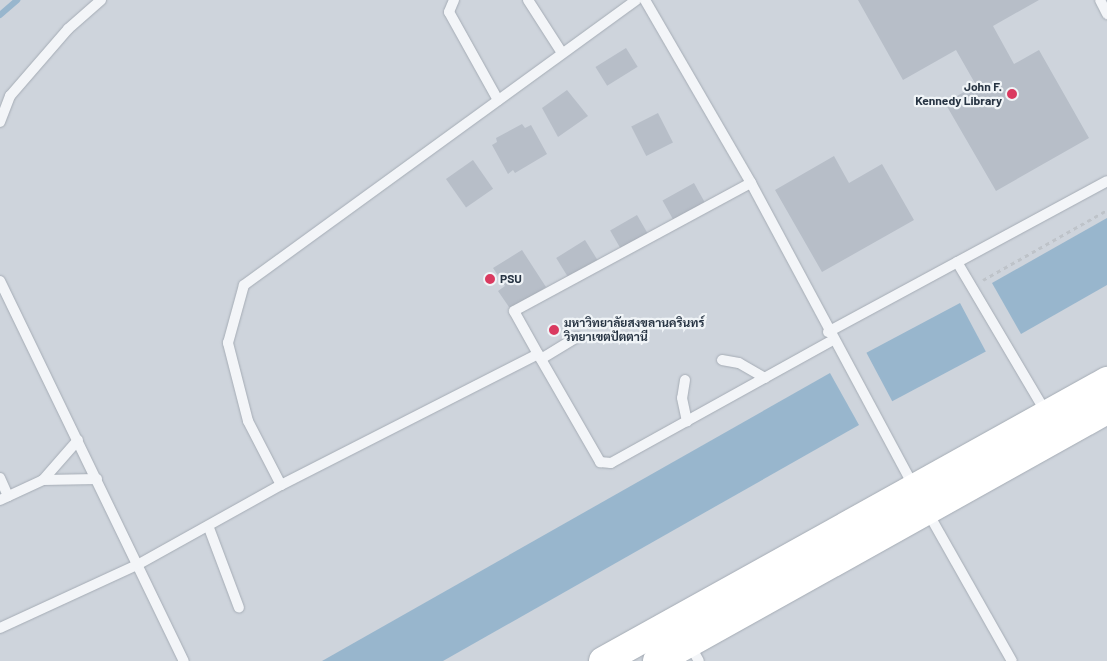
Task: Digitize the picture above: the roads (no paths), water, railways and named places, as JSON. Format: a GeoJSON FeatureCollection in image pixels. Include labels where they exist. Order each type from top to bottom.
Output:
{"type":"FeatureCollection","features":[{"type":"Feature","properties":{"kind":"main road"},"geometry":{"type":"LineString","coordinates":[[657,661],[686,637],[1054,425],[1107,381]]}},
{"type":"Feature","properties":{"kind":"main road"},"geometry":{"type":"LineString","coordinates":[[1054,425],[1107,410]]}},
{"type":"Feature","properties":{"kind":"main road"},"geometry":{"type":"LineString","coordinates":[[603,661],[686,637]]}},
{"type":"Feature","properties":{"kind":"lane"},"geometry":{"type":"LineString","coordinates":[[0,122],[10,96],[68,29],[101,0]]}},
{"type":"Feature","properties":{"kind":"lane"},"geometry":{"type":"LineString","coordinates":[[454,0],[449,12],[498,100]]}},
{"type":"Feature","properties":{"kind":"lane"},"geometry":{"type":"LineString","coordinates":[[528,0],[562,54]]}},
{"type":"Feature","properties":{"kind":"lane"},"geometry":{"type":"LineString","coordinates":[[281,485],[248,421],[228,342],[244,285],[636,0]]}},
{"type":"Feature","properties":{"kind":"lane"},"geometry":{"type":"LineString","coordinates":[[645,0],[751,183],[830,336],[1012,661]]}},
{"type":"Feature","properties":{"kind":"lane"},"geometry":{"type":"LineString","coordinates":[[1100,0],[1107,14]]}},
{"type":"Feature","properties":{"kind":"lane"},"geometry":{"type":"LineString","coordinates":[[751,183],[514,311],[600,462],[611,463],[765,378],[830,336],[957,262],[1107,181]]}},
{"type":"Feature","properties":{"kind":"lane"},"geometry":{"type":"LineString","coordinates":[[957,262],[1054,425]]}},
{"type":"Feature","properties":{"kind":"lane"},"geometry":{"type":"LineString","coordinates":[[0,281],[139,564],[184,661]]}},
{"type":"Feature","properties":{"kind":"lane"},"geometry":{"type":"LineString","coordinates":[[0,628],[139,564],[209,528],[281,485],[577,337]]}},
{"type":"Feature","properties":{"kind":"lane"},"geometry":{"type":"LineString","coordinates":[[722,360],[739,363],[765,378]]}},
{"type":"Feature","properties":{"kind":"lane"},"geometry":{"type":"LineString","coordinates":[[684,380],[682,398],[687,421]]}},
{"type":"Feature","properties":{"kind":"lane"},"geometry":{"type":"LineString","coordinates":[[43,480],[78,440]]}},
{"type":"Feature","properties":{"kind":"lane"},"geometry":{"type":"LineString","coordinates":[[0,478],[4,498],[43,480],[97,479]]}},
{"type":"Feature","properties":{"kind":"lane"},"geometry":{"type":"LineString","coordinates":[[209,528],[239,608]]}},
{"type":"Feature","properties":{"kind":"water"},"geometry":{"type":"Polygon","coordinates":[[[1107,218],[1107,285],[1021,334],[992,283],[1107,218]]]}},
{"type":"Feature","properties":{"kind":"water"},"geometry":{"type":"Polygon","coordinates":[[[960,303],[986,352],[892,401],[866,353],[960,303]]]}},
{"type":"Feature","properties":{"kind":"water"},"geometry":{"type":"Polygon","coordinates":[[[830,373],[859,425],[443,661],[322,661],[830,373]]]}},
{"type":"Feature","properties":{"kind":"waterway"},"geometry":{"type":"LineString","coordinates":[[0,15],[17,0]]}},
{"type":"Feature","properties":{"kind":"place","name":"John F. Kennedy Library"},"geometry":{"type":"Point","coordinates":[1012,94]}},
{"type":"Feature","properties":{"kind":"place","name":"PSU"},"geometry":{"type":"Point","coordinates":[490,279]}},
{"type":"Feature","properties":{"kind":"place","name":"มหาวิทยาลัยสงขลานครินทร์ วิทยาเขตปัตตานี"},"geometry":{"type":"Point","coordinates":[554,330]}}]}
